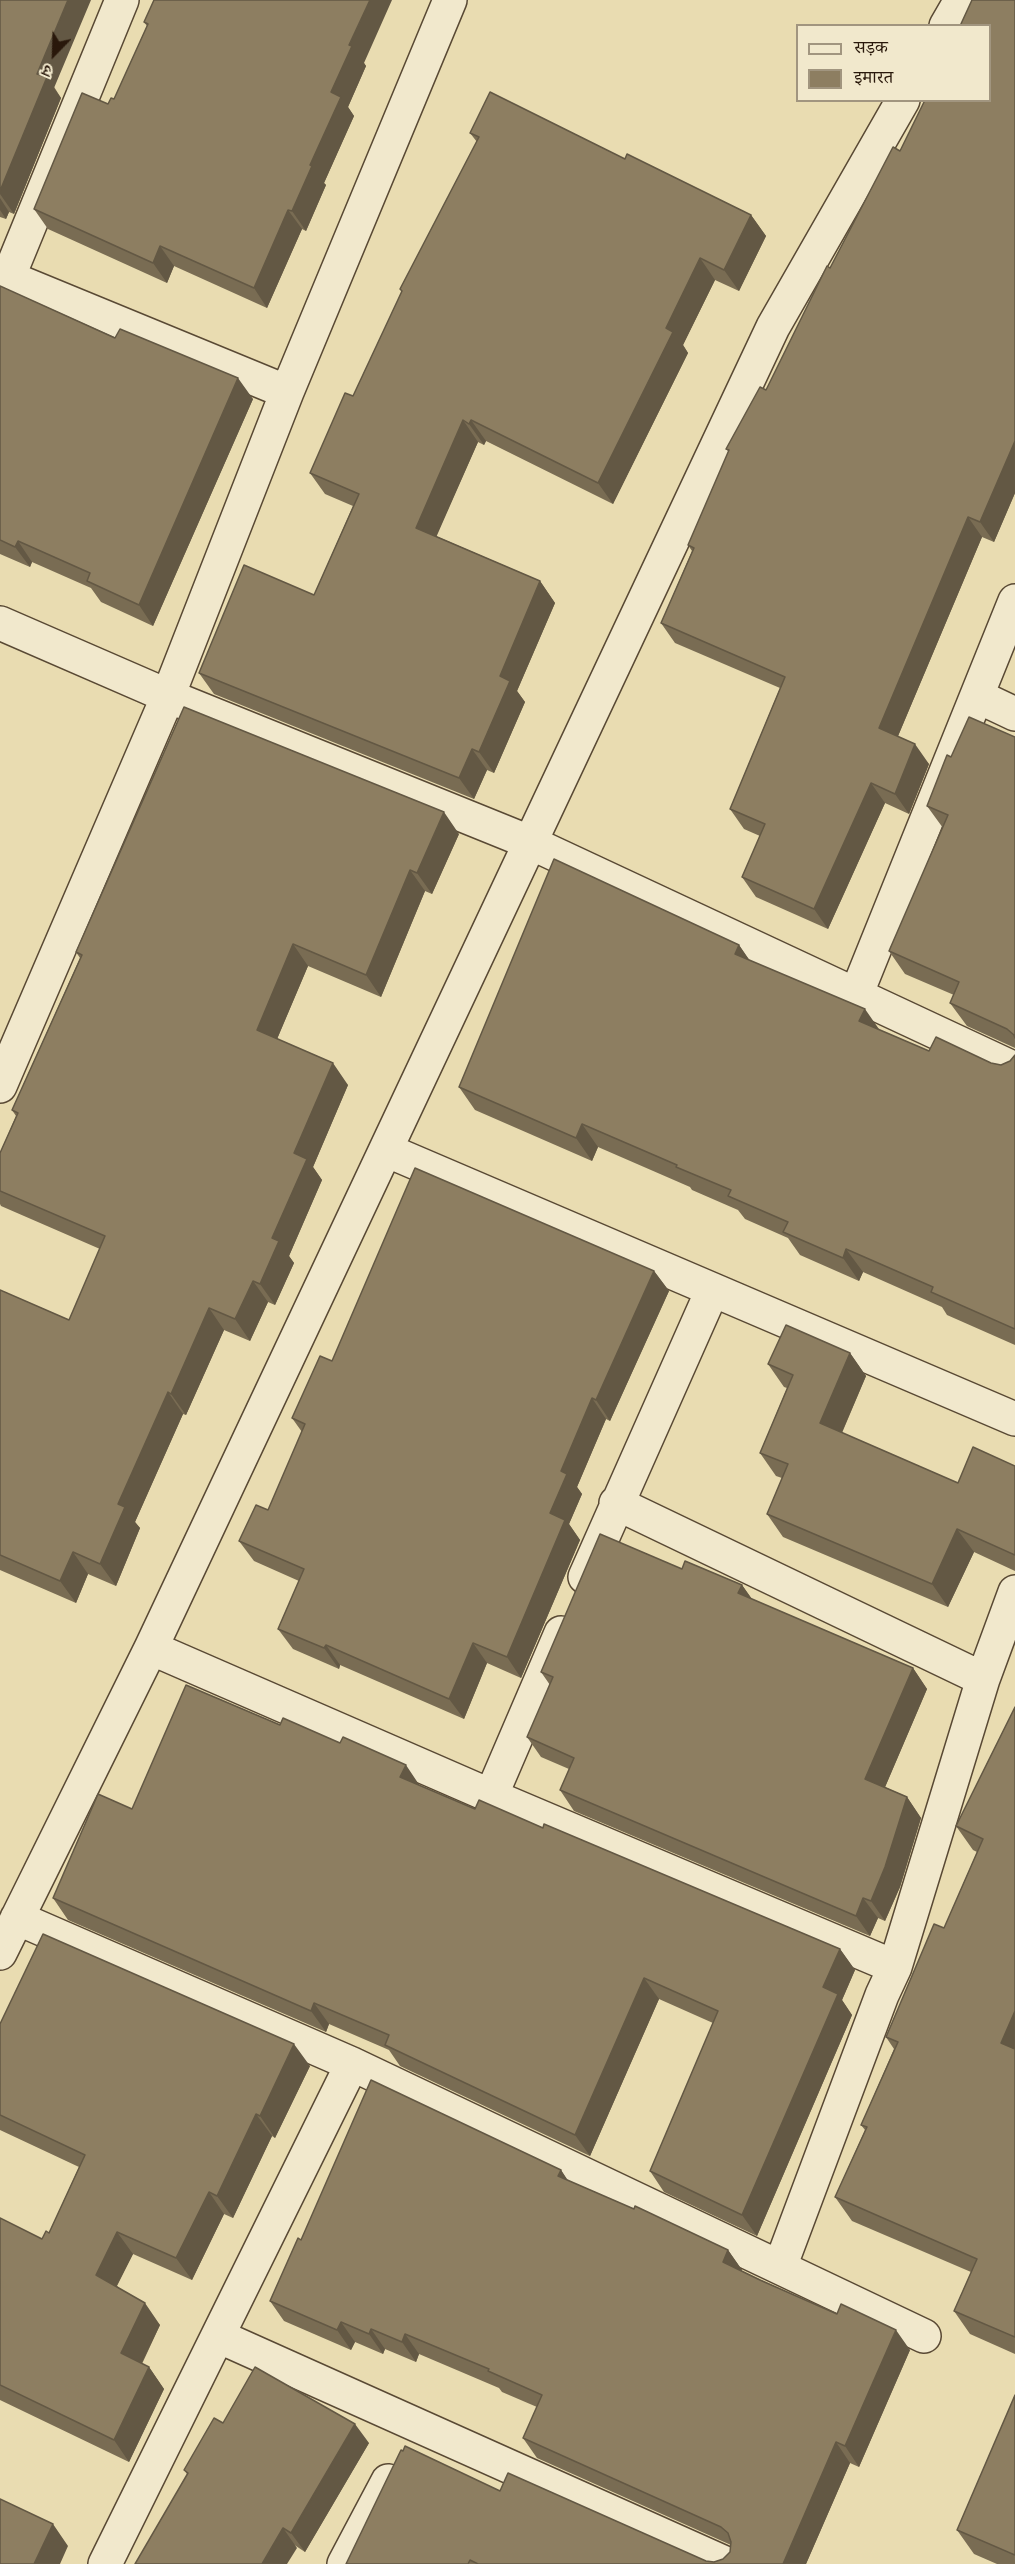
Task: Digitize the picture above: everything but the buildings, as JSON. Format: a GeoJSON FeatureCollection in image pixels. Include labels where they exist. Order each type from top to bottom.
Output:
{"type":"FeatureCollection","features":[{"type":"Feature","properties":{"kind":"street"},"geometry":{"type":"LineString","coordinates":[[122,0],[4,276],[287,392]]}},
{"type":"Feature","properties":{"kind":"street"},"geometry":{"type":"LineString","coordinates":[[1,1080],[168,696],[287,392],[450,0]]}},
{"type":"Feature","properties":{"kind":"street"},"geometry":{"type":"LineString","coordinates":[[947,24],[961,0]]}},
{"type":"Feature","properties":{"kind":"street"},"geometry":{"type":"LineString","coordinates":[[0,1953],[151,1648],[773,327],[902,102]]}},
{"type":"Feature","properties":{"kind":"street"},"geometry":{"type":"LineString","coordinates":[[856,995],[1015,601]]}},
{"type":"Feature","properties":{"kind":"street"},"geometry":{"type":"LineString","coordinates":[[0,623],[168,696],[529,842],[1015,1069]]}},
{"type":"Feature","properties":{"kind":"street"},"geometry":{"type":"LineString","coordinates":[[977,696],[1015,714]]}},
{"type":"Feature","properties":{"kind":"street"},"geometry":{"type":"LineString","coordinates":[[386,1150],[1015,1419]]}},
{"type":"Feature","properties":{"kind":"street"},"geometry":{"type":"LineString","coordinates":[[491,1796],[616,1503],[712,1290]]}},
{"type":"Feature","properties":{"kind":"street"},"geometry":{"type":"LineString","coordinates":[[616,1503],[983,1679]]}},
{"type":"Feature","properties":{"kind":"street"},"geometry":{"type":"LineString","coordinates":[[780,2267],[882,1995],[895,1967],[983,1679],[1015,1592]]}},
{"type":"Feature","properties":{"kind":"street"},"geometry":{"type":"LineString","coordinates":[[151,1648],[491,1796],[895,1967]]}},
{"type":"Feature","properties":{"kind":"street"},"geometry":{"type":"LineString","coordinates":[[17,1918],[352,2064],[924,2336]]}},
{"type":"Feature","properties":{"kind":"street"},"geometry":{"type":"LineString","coordinates":[[105,2564],[352,2064]]}},
{"type":"Feature","properties":{"kind":"street"},"geometry":{"type":"LineString","coordinates":[[218,2336],[727,2564]]}},
{"type":"Feature","properties":{"kind":"street"},"geometry":{"type":"LineString","coordinates":[[344,2564],[417,2425]]}}]}
